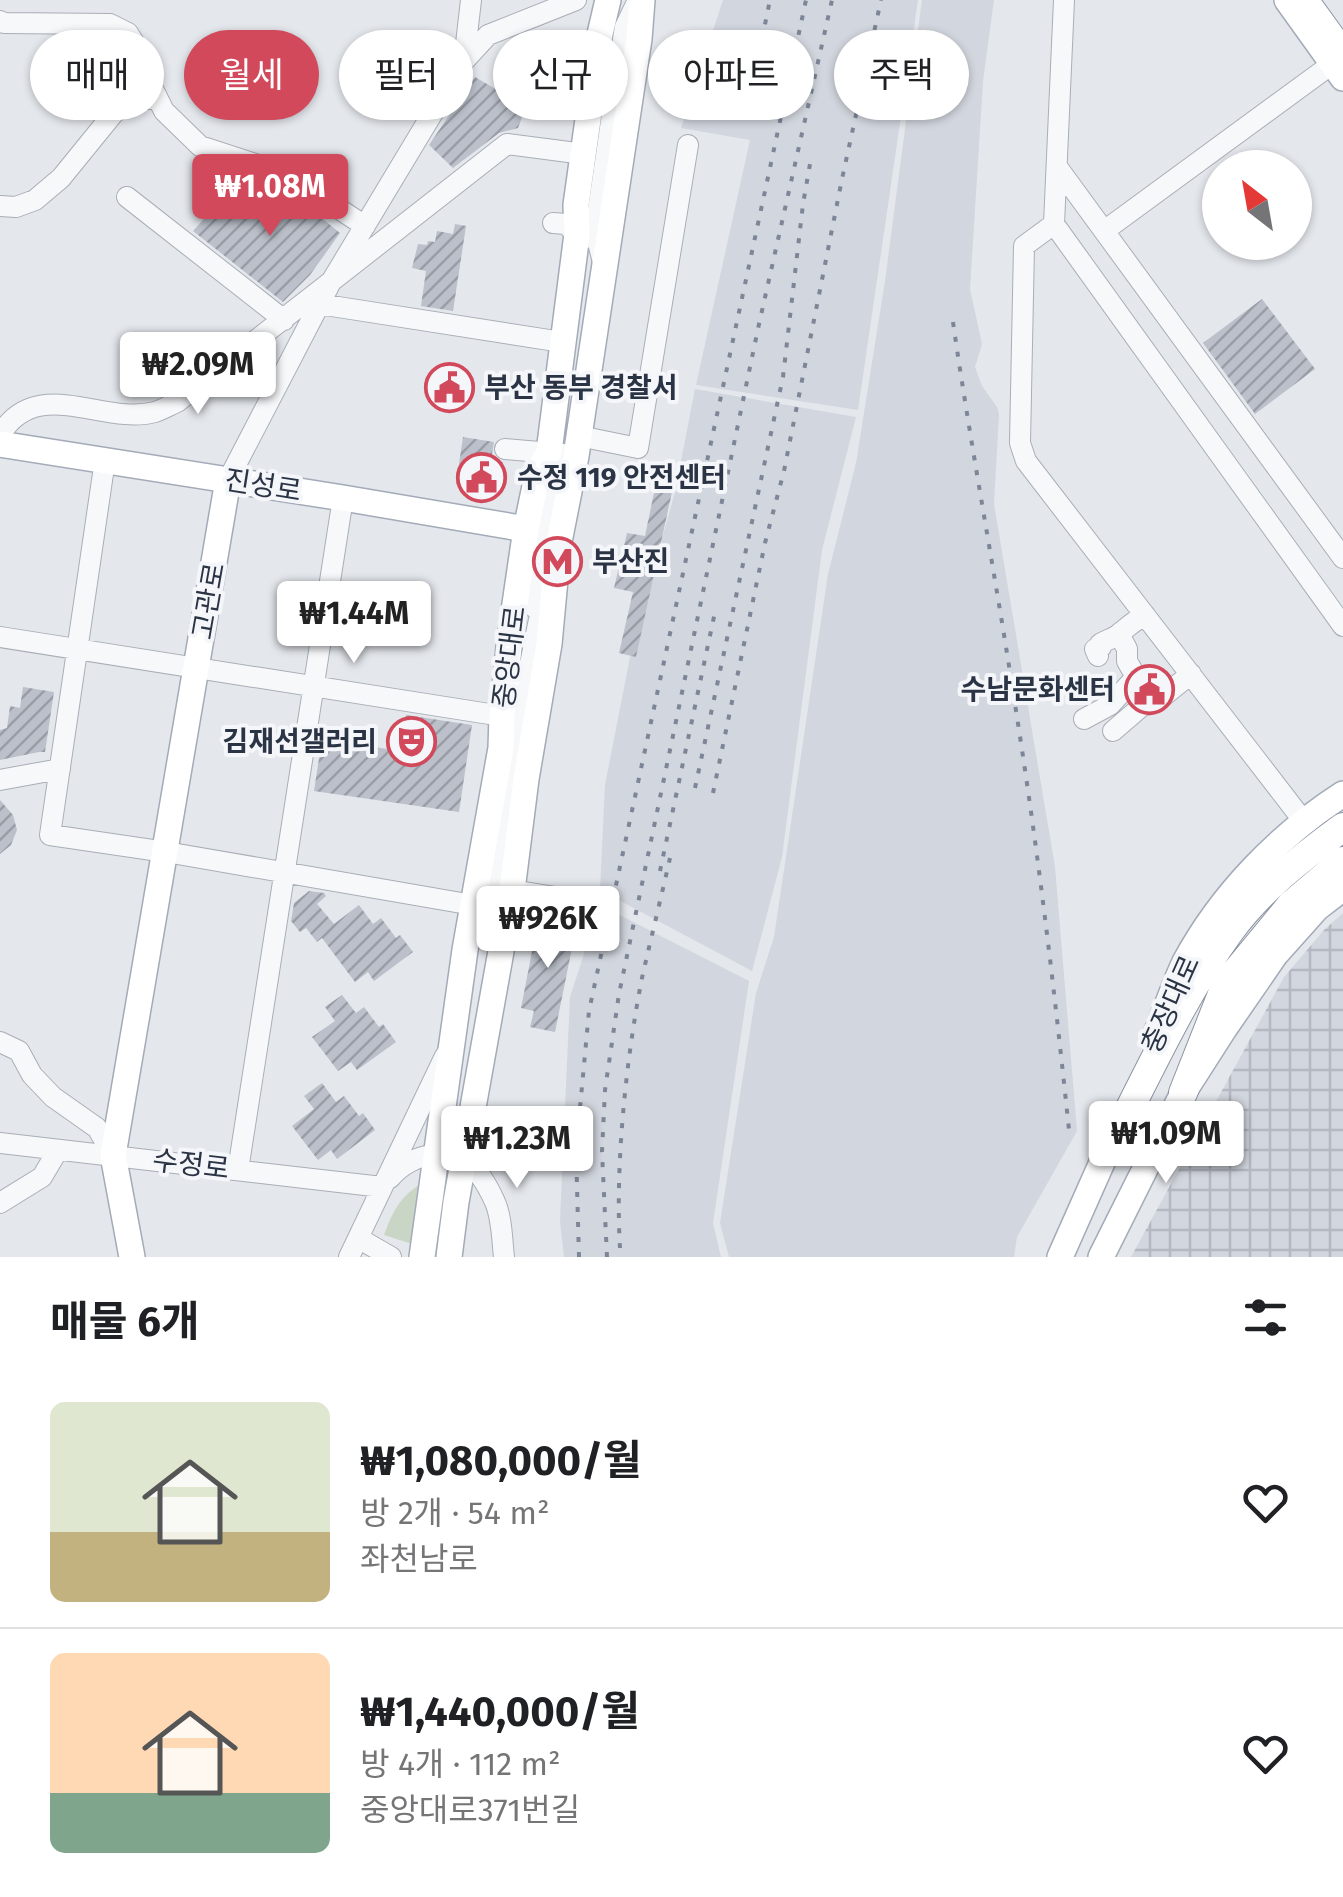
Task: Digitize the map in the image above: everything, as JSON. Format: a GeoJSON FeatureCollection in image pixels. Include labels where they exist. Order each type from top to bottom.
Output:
{"type":"FeatureCollection","features":[{"type":"Feature","properties":{"kind":"highway"},"geometry":{"type":"LineString","coordinates":[[1304,0],[1339,65]]}},
{"type":"Feature","properties":{"kind":"highway"},"geometry":{"type":"LineString","coordinates":[[1326,0],[1343,23]]}},
{"type":"Feature","properties":{"kind":"highway"},"geometry":{"type":"LineString","coordinates":[[1183,1093],[1226,984],[1282,894],[1343,827]]}},
{"type":"Feature","properties":{"kind":"highway"},"geometry":{"type":"LineString","coordinates":[[1110,1146],[1199,978],[1232,928],[1343,846]]}},
{"type":"Feature","properties":{"kind":"highway"},"geometry":{"type":"LineString","coordinates":[[1282,894],[1343,861]]}},
{"type":"Feature","properties":{"kind":"main road","name":"중앙대로"},"geometry":{"type":"LineString","coordinates":[[448,1257],[454,1038],[500,748],[526,530],[538,472],[549,452],[577,234],[575,215],[607,0]]}},
{"type":"Feature","properties":{"kind":"main road","name":"중앙대로"},"geometry":{"type":"LineString","coordinates":[[422,1257],[495,984],[512,890],[549,644],[558,547],[578,446],[639,39],[640,0]]}},
{"type":"Feature","properties":{"kind":"main road"},"geometry":{"type":"LineString","coordinates":[[1287,0],[1339,65]]}},
{"type":"Feature","properties":{"kind":"main road","name":"진성로"},"geometry":{"type":"LineString","coordinates":[[0,444],[526,530]]}},
{"type":"Feature","properties":{"kind":"main road","name":"고관로"},"geometry":{"type":"LineString","coordinates":[[132,1257],[113,1155],[228,480]]}},
{"type":"Feature","properties":{"kind":"main road","name":"충장대로"},"geometry":{"type":"LineString","coordinates":[[1060,1257],[1185,963],[1210,922],[1280,842],[1343,794]]}},
{"type":"Feature","properties":{"kind":"main road","name":"충장대로"},"geometry":{"type":"LineString","coordinates":[[1101,1257],[1183,1093],[1275,956],[1317,908],[1343,888]]}},
{"type":"Feature","properties":{"kind":"street","name":"고관로"},"geometry":{"type":"LineString","coordinates":[[468,30],[471,0]]}},
{"type":"Feature","properties":{"kind":"street"},"geometry":{"type":"LineString","coordinates":[[473,52],[488,36],[576,0]]}},
{"type":"Feature","properties":{"kind":"street"},"geometry":{"type":"LineString","coordinates":[[577,234],[590,219],[620,0]]}},
{"type":"Feature","properties":{"kind":"street"},"geometry":{"type":"LineString","coordinates":[[1064,0],[1054,224],[1343,626]]}},
{"type":"Feature","properties":{"kind":"street"},"geometry":{"type":"LineString","coordinates":[[0,21],[110,24],[122,30]]}},
{"type":"Feature","properties":{"kind":"street"},"geometry":{"type":"LineString","coordinates":[[1104,231],[1339,65]]}},
{"type":"Feature","properties":{"kind":"street"},"geometry":{"type":"LineString","coordinates":[[164,111],[200,146],[286,174],[365,226]]}},
{"type":"Feature","properties":{"kind":"street"},"geometry":{"type":"LineString","coordinates":[[0,206],[35,200],[61,178],[108,120]]}},
{"type":"Feature","properties":{"kind":"street","name":"고관로"},"geometry":{"type":"LineString","coordinates":[[228,480],[331,282],[429,120]]}},
{"type":"Feature","properties":{"kind":"street"},"geometry":{"type":"LineString","coordinates":[[0,435],[30,407],[50,404],[132,414],[154,412],[176,402],[507,144],[584,154]]}},
{"type":"Feature","properties":{"kind":"street"},"geometry":{"type":"LineString","coordinates":[[505,449],[549,452],[578,446],[638,448],[688,145]]}},
{"type":"Feature","properties":{"kind":"street"},"geometry":{"type":"LineString","coordinates":[[1058,168],[1343,558]]}},
{"type":"Feature","properties":{"kind":"street"},"geometry":{"type":"LineString","coordinates":[[127,198],[284,320]]}},
{"type":"Feature","properties":{"kind":"street"},"geometry":{"type":"LineString","coordinates":[[553,223],[566,224],[604,264]]}},
{"type":"Feature","properties":{"kind":"street"},"geometry":{"type":"LineString","coordinates":[[1054,224],[1024,246],[1020,443],[1026,461],[1305,823]]}},
{"type":"Feature","properties":{"kind":"street"},"geometry":{"type":"LineString","coordinates":[[319,304],[562,342]]}},
{"type":"Feature","properties":{"kind":"street"},"geometry":{"type":"LineString","coordinates":[[500,748],[529,642],[538,589],[554,478],[549,452]]}},
{"type":"Feature","properties":{"kind":"street"},"geometry":{"type":"LineString","coordinates":[[105,460],[50,835],[473,905]]}},
{"type":"Feature","properties":{"kind":"street"},"geometry":{"type":"LineString","coordinates":[[238,1170],[343,498]]}},
{"type":"Feature","properties":{"kind":"street"},"geometry":{"type":"LineString","coordinates":[[495,984],[497,879],[515,736],[544,593],[558,547]]}},
{"type":"Feature","properties":{"kind":"street"},"geometry":{"type":"LineString","coordinates":[[1098,656],[1095,649],[1100,644],[1145,615]]}},
{"type":"Feature","properties":{"kind":"street"},"geometry":{"type":"LineString","coordinates":[[1119,634],[1136,677],[1156,702]]}},
{"type":"Feature","properties":{"kind":"street"},"geometry":{"type":"LineString","coordinates":[[0,636],[502,716]]}},
{"type":"Feature","properties":{"kind":"street"},"geometry":{"type":"LineString","coordinates":[[1113,730],[1191,674]]}},
{"type":"Feature","properties":{"kind":"street"},"geometry":{"type":"LineString","coordinates":[[1084,719],[1110,706],[1136,677]]}},
{"type":"Feature","properties":{"kind":"street"},"geometry":{"type":"LineString","coordinates":[[0,780],[60,769]]}},
{"type":"Feature","properties":{"kind":"street"},"geometry":{"type":"LineString","coordinates":[[512,890],[586,902]]}},
{"type":"Feature","properties":{"kind":"street"},"geometry":{"type":"LineString","coordinates":[[391,1257],[353,1248],[454,1038]]}},
{"type":"Feature","properties":{"kind":"street"},"geometry":{"type":"LineString","coordinates":[[0,1042],[19,1051],[32,1075],[52,1097],[98,1128],[113,1155]]}},
{"type":"Feature","properties":{"kind":"street","name":"수정로"},"geometry":{"type":"LineString","coordinates":[[0,1143],[382,1187]]}},
{"type":"Feature","properties":{"kind":"street"},"geometry":{"type":"LineString","coordinates":[[0,1203],[42,1177],[58,1150]]}},
{"type":"Feature","properties":{"kind":"street"},"geometry":{"type":"LineString","coordinates":[[382,1187],[413,1159],[451,1157],[478,1172],[496,1206],[504,1257]]}},
{"type":"Feature","properties":{"kind":"shaded area"},"geometry":{"type":"Polygon","coordinates":[[[723,0],[918,0],[914,30],[834,30],[834,120],[900,120],[858,410],[696,385],[750,140],[681,128],[684,120],[814,120],[814,30],[713,30],[723,0]]]}},
{"type":"Feature","properties":{"kind":"shaded area"},"geometry":{"type":"Polygon","coordinates":[[[922,0],[994,0],[983,81],[970,289],[982,344],[975,367],[999,414],[994,504],[1055,867],[1077,1131],[1017,1237],[1014,1257],[729,1257],[720,1223],[756,993],[774,937],[828,574],[856,463],[906,120],[969,120],[969,30],[918,30],[922,0]]]}},
{"type":"Feature","properties":{"kind":"shaded area"},"geometry":{"type":"Polygon","coordinates":[[[695,389],[856,417],[822,550],[782,857],[752,971],[600,890],[605,785],[632,647],[675,492],[695,389]]]}},
{"type":"Feature","properties":{"kind":"shaded area"},"geometry":{"type":"Polygon","coordinates":[[[600,905],[749,981],[713,1223],[721,1257],[564,1257],[560,1221],[570,997],[600,905]]]}},
{"type":"Feature","properties":{"kind":"shaded area"},"geometry":{"type":"Polygon","coordinates":[[[1343,913],[1343,1257],[1131,1257],[1284,977],[1343,913]]]}},
{"type":"Feature","properties":{"kind":"green space"},"geometry":{"type":"Polygon","coordinates":[[[419,1185],[412,1244],[384,1235],[397,1207],[419,1185]]]}},
{"type":"Feature","properties":{"kind":"building"},"geometry":{"type":"Polygon","coordinates":[[[475,77],[493,88],[493,120],[521,120],[518,128],[499,133],[453,168],[429,145],[446,120],[473,120],[475,77]]]}},
{"type":"Feature","properties":{"kind":"building"},"geometry":{"type":"Polygon","coordinates":[[[269,183],[293,195],[340,233],[310,275],[283,302],[193,231],[223,198],[245,213],[269,183]]]}},
{"type":"Feature","properties":{"kind":"building"},"geometry":{"type":"Polygon","coordinates":[[[455,224],[466,226],[453,311],[421,306],[426,271],[412,268],[418,244],[435,242],[437,231],[453,234],[455,224]]]}},
{"type":"Feature","properties":{"kind":"building"},"geometry":{"type":"Polygon","coordinates":[[[1262,299],[1315,369],[1255,414],[1203,343],[1262,299]]]}},
{"type":"Feature","properties":{"kind":"building"},"geometry":{"type":"Polygon","coordinates":[[[463,437],[494,442],[492,454],[503,462],[498,490],[456,484],[463,437]]]}},
{"type":"Feature","properties":{"kind":"building"},"geometry":{"type":"Polygon","coordinates":[[[655,488],[672,492],[636,657],[619,653],[633,592],[614,588],[627,533],[645,536],[655,488]]]}},
{"type":"Feature","properties":{"kind":"building"},"geometry":{"type":"Polygon","coordinates":[[[23,687],[54,692],[45,752],[0,760],[0,730],[7,728],[10,706],[20,708],[23,687]]]}},
{"type":"Feature","properties":{"kind":"building"},"geometry":{"type":"Polygon","coordinates":[[[406,715],[472,725],[459,812],[314,791],[322,739],[400,751],[406,715]]]}},
{"type":"Feature","properties":{"kind":"building"},"geometry":{"type":"Polygon","coordinates":[[[0,800],[13,815],[17,830],[11,845],[0,854],[0,800]]]}},
{"type":"Feature","properties":{"kind":"building"},"geometry":{"type":"Polygon","coordinates":[[[309,891],[324,893],[326,896],[317,904],[334,924],[359,905],[373,924],[381,918],[413,952],[374,981],[368,972],[355,982],[322,938],[317,942],[306,928],[300,932],[291,921],[294,903],[309,891]]]}},
{"type":"Feature","properties":{"kind":"building"},"geometry":{"type":"Polygon","coordinates":[[[539,916],[577,923],[555,1032],[530,1027],[534,1011],[521,1008],[539,916]]]}},
{"type":"Feature","properties":{"kind":"building"},"geometry":{"type":"Polygon","coordinates":[[[342,995],[356,1013],[364,1007],[396,1042],[357,1070],[351,1062],[338,1071],[312,1037],[335,1021],[325,1007],[342,995]]]}},
{"type":"Feature","properties":{"kind":"building"},"geometry":{"type":"Polygon","coordinates":[[[322,1083],[336,1102],[344,1096],[375,1130],[337,1159],[331,1150],[318,1160],[292,1126],[314,1109],[304,1096],[322,1083]]]}},
{"type":"Feature","properties":{"kind":"railway"},"geometry":{"type":"LineString","coordinates":[[764,30],[770,0]]}},
{"type":"Feature","properties":{"kind":"railway"},"geometry":{"type":"LineString","coordinates":[[579,1257],[576,1151],[589,1011],[806,0]]}},
{"type":"Feature","properties":{"kind":"railway"},"geometry":{"type":"LineString","coordinates":[[607,1257],[602,1152],[605,1090],[619,994],[759,324],[832,0]]}},
{"type":"Feature","properties":{"kind":"railway"},"geometry":{"type":"LineString","coordinates":[[713,793],[881,0]]}},
{"type":"Feature","properties":{"kind":"railway"},"geometry":{"type":"LineString","coordinates":[[695,788],[783,377],[810,164]]}},
{"type":"Feature","properties":{"kind":"railway"},"geometry":{"type":"LineString","coordinates":[[953,322],[1030,806],[1069,1130]]}},
{"type":"Feature","properties":{"kind":"railway"},"geometry":{"type":"LineString","coordinates":[[660,871],[715,612]]}},
{"type":"Feature","properties":{"kind":"railway"},"geometry":{"type":"LineString","coordinates":[[620,1248],[621,1148],[631,1043],[670,858]]}},
{"type":"Feature","properties":{"kind":"place","name":"부산 동부 경찰서"},"geometry":{"type":"Point","coordinates":[449,387]}},
{"type":"Feature","properties":{"kind":"place","name":"수정 119 안전센터"},"geometry":{"type":"Point","coordinates":[482,477]}},
{"type":"Feature","properties":{"kind":"place","name":"부산진"},"geometry":{"type":"Point","coordinates":[557,561]}},
{"type":"Feature","properties":{"kind":"place","name":"수남문화센터"},"geometry":{"type":"Point","coordinates":[1150,689]}},
{"type":"Feature","properties":{"kind":"place","name":"김재선갤러리"},"geometry":{"type":"Point","coordinates":[412,741]}}]}
